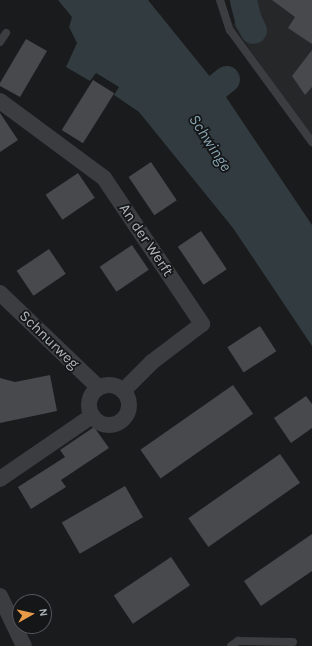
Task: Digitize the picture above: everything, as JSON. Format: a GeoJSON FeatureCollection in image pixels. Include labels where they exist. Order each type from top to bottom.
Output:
{"type":"FeatureCollection","features":[{"type":"Feature","properties":{"kind":"street","name":"An der Werft"},"geometry":{"type":"LineString","coordinates":[[0,101],[104,178],[202,324],[152,362],[123,391]]}},
{"type":"Feature","properties":{"kind":"street","name":"Schnurweg"},"geometry":{"type":"LineString","coordinates":[[0,293],[98,388]]}},
{"type":"Feature","properties":{"kind":"street"},"geometry":{"type":"LineString","coordinates":[[111,385],[123,391],[129,402],[129,408],[123,419],[118,423],[106,425],[96,420],[92,416],[89,404],[90,397],[98,388],[111,385]]}},
{"type":"Feature","properties":{"kind":"street"},"geometry":{"type":"LineString","coordinates":[[0,478],[92,416]]}},
{"type":"Feature","properties":{"kind":"street"},"geometry":{"type":"LineString","coordinates":[[0,596],[24,646]]}},
{"type":"Feature","properties":{"kind":"lane"},"geometry":{"type":"LineString","coordinates":[[220,0],[230,30],[312,142]]}},
{"type":"Feature","properties":{"kind":"lane"},"geometry":{"type":"LineString","coordinates":[[0,42],[6,34]]}},
{"type":"Feature","properties":{"kind":"lane"},"geometry":{"type":"LineString","coordinates":[[231,646],[238,641],[293,642]]}},
{"type":"Feature","properties":{"kind":"shaded area"},"geometry":{"type":"Polygon","coordinates":[[[252,0],[312,0],[312,139],[233,25],[252,0]]]}},
{"type":"Feature","properties":{"kind":"water","name":"Schwinge"},"geometry":{"type":"Polygon","coordinates":[[[58,0],[148,0],[224,94],[312,225],[312,346],[233,228],[139,112],[114,95],[119,87],[96,73],[90,81],[66,67],[77,43],[69,27],[72,17],[58,0]]]}},
{"type":"Feature","properties":{"kind":"building"},"geometry":{"type":"Polygon","coordinates":[[[272,0],[312,0],[312,44],[288,28],[295,17],[272,0]]]}},
{"type":"Feature","properties":{"kind":"building"},"geometry":{"type":"Polygon","coordinates":[[[26,39],[47,51],[20,97],[0,86],[0,83],[26,39]]]}},
{"type":"Feature","properties":{"kind":"building"},"geometry":{"type":"Polygon","coordinates":[[[312,50],[312,87],[305,95],[292,76],[312,50]]]}},
{"type":"Feature","properties":{"kind":"building"},"geometry":{"type":"Polygon","coordinates":[[[93,80],[114,93],[83,143],[62,130],[93,80]]]}},
{"type":"Feature","properties":{"kind":"building"},"geometry":{"type":"Polygon","coordinates":[[[0,113],[18,140],[0,152],[0,113]]]}},
{"type":"Feature","properties":{"kind":"building"},"geometry":{"type":"Polygon","coordinates":[[[151,162],[177,200],[154,215],[129,177],[151,162]]]}},
{"type":"Feature","properties":{"kind":"building"},"geometry":{"type":"Polygon","coordinates":[[[78,173],[95,198],[62,220],[46,195],[78,173]]]}},
{"type":"Feature","properties":{"kind":"building"},"geometry":{"type":"Polygon","coordinates":[[[201,231],[227,269],[204,285],[178,247],[201,231]]]}},
{"type":"Feature","properties":{"kind":"building"},"geometry":{"type":"Polygon","coordinates":[[[132,245],[149,270],[116,292],[100,267],[132,245]]]}},
{"type":"Feature","properties":{"kind":"building"},"geometry":{"type":"Polygon","coordinates":[[[49,249],[66,274],[33,296],[17,271],[49,249]]]}},
{"type":"Feature","properties":{"kind":"building"},"geometry":{"type":"Polygon","coordinates":[[[260,326],[276,351],[244,372],[227,347],[260,326]]]}},
{"type":"Feature","properties":{"kind":"building"},"geometry":{"type":"Polygon","coordinates":[[[50,375],[57,411],[0,423],[0,378],[15,382],[50,375]]]}},
{"type":"Feature","properties":{"kind":"building"},"geometry":{"type":"Polygon","coordinates":[[[233,385],[253,414],[161,478],[140,450],[233,385]]]}},
{"type":"Feature","properties":{"kind":"building"},"geometry":{"type":"Polygon","coordinates":[[[306,396],[312,404],[312,428],[291,443],[274,418],[306,396]]]}},
{"type":"Feature","properties":{"kind":"building"},"geometry":{"type":"Polygon","coordinates":[[[94,427],[109,448],[61,480],[66,487],[31,509],[18,487],[65,457],[60,450],[94,427]]]}},
{"type":"Feature","properties":{"kind":"building"},"geometry":{"type":"Polygon","coordinates":[[[280,454],[300,483],[208,547],[188,518],[280,454]]]}},
{"type":"Feature","properties":{"kind":"building"},"geometry":{"type":"Polygon","coordinates":[[[125,486],[143,517],[80,554],[62,522],[125,486]]]}},
{"type":"Feature","properties":{"kind":"building"},"geometry":{"type":"Polygon","coordinates":[[[312,534],[312,571],[261,606],[244,581],[312,534]]]}},
{"type":"Feature","properties":{"kind":"building"},"geometry":{"type":"Polygon","coordinates":[[[171,557],[190,585],[133,624],[114,596],[171,557]]]}},
{"type":"Feature","properties":{"kind":"waterway"},"geometry":{"type":"LineString","coordinates":[[243,0],[248,20],[253,30]]}},
{"type":"Feature","properties":{"kind":"waterway"},"geometry":{"type":"LineString","coordinates":[[189,108],[226,79]]}}]}
